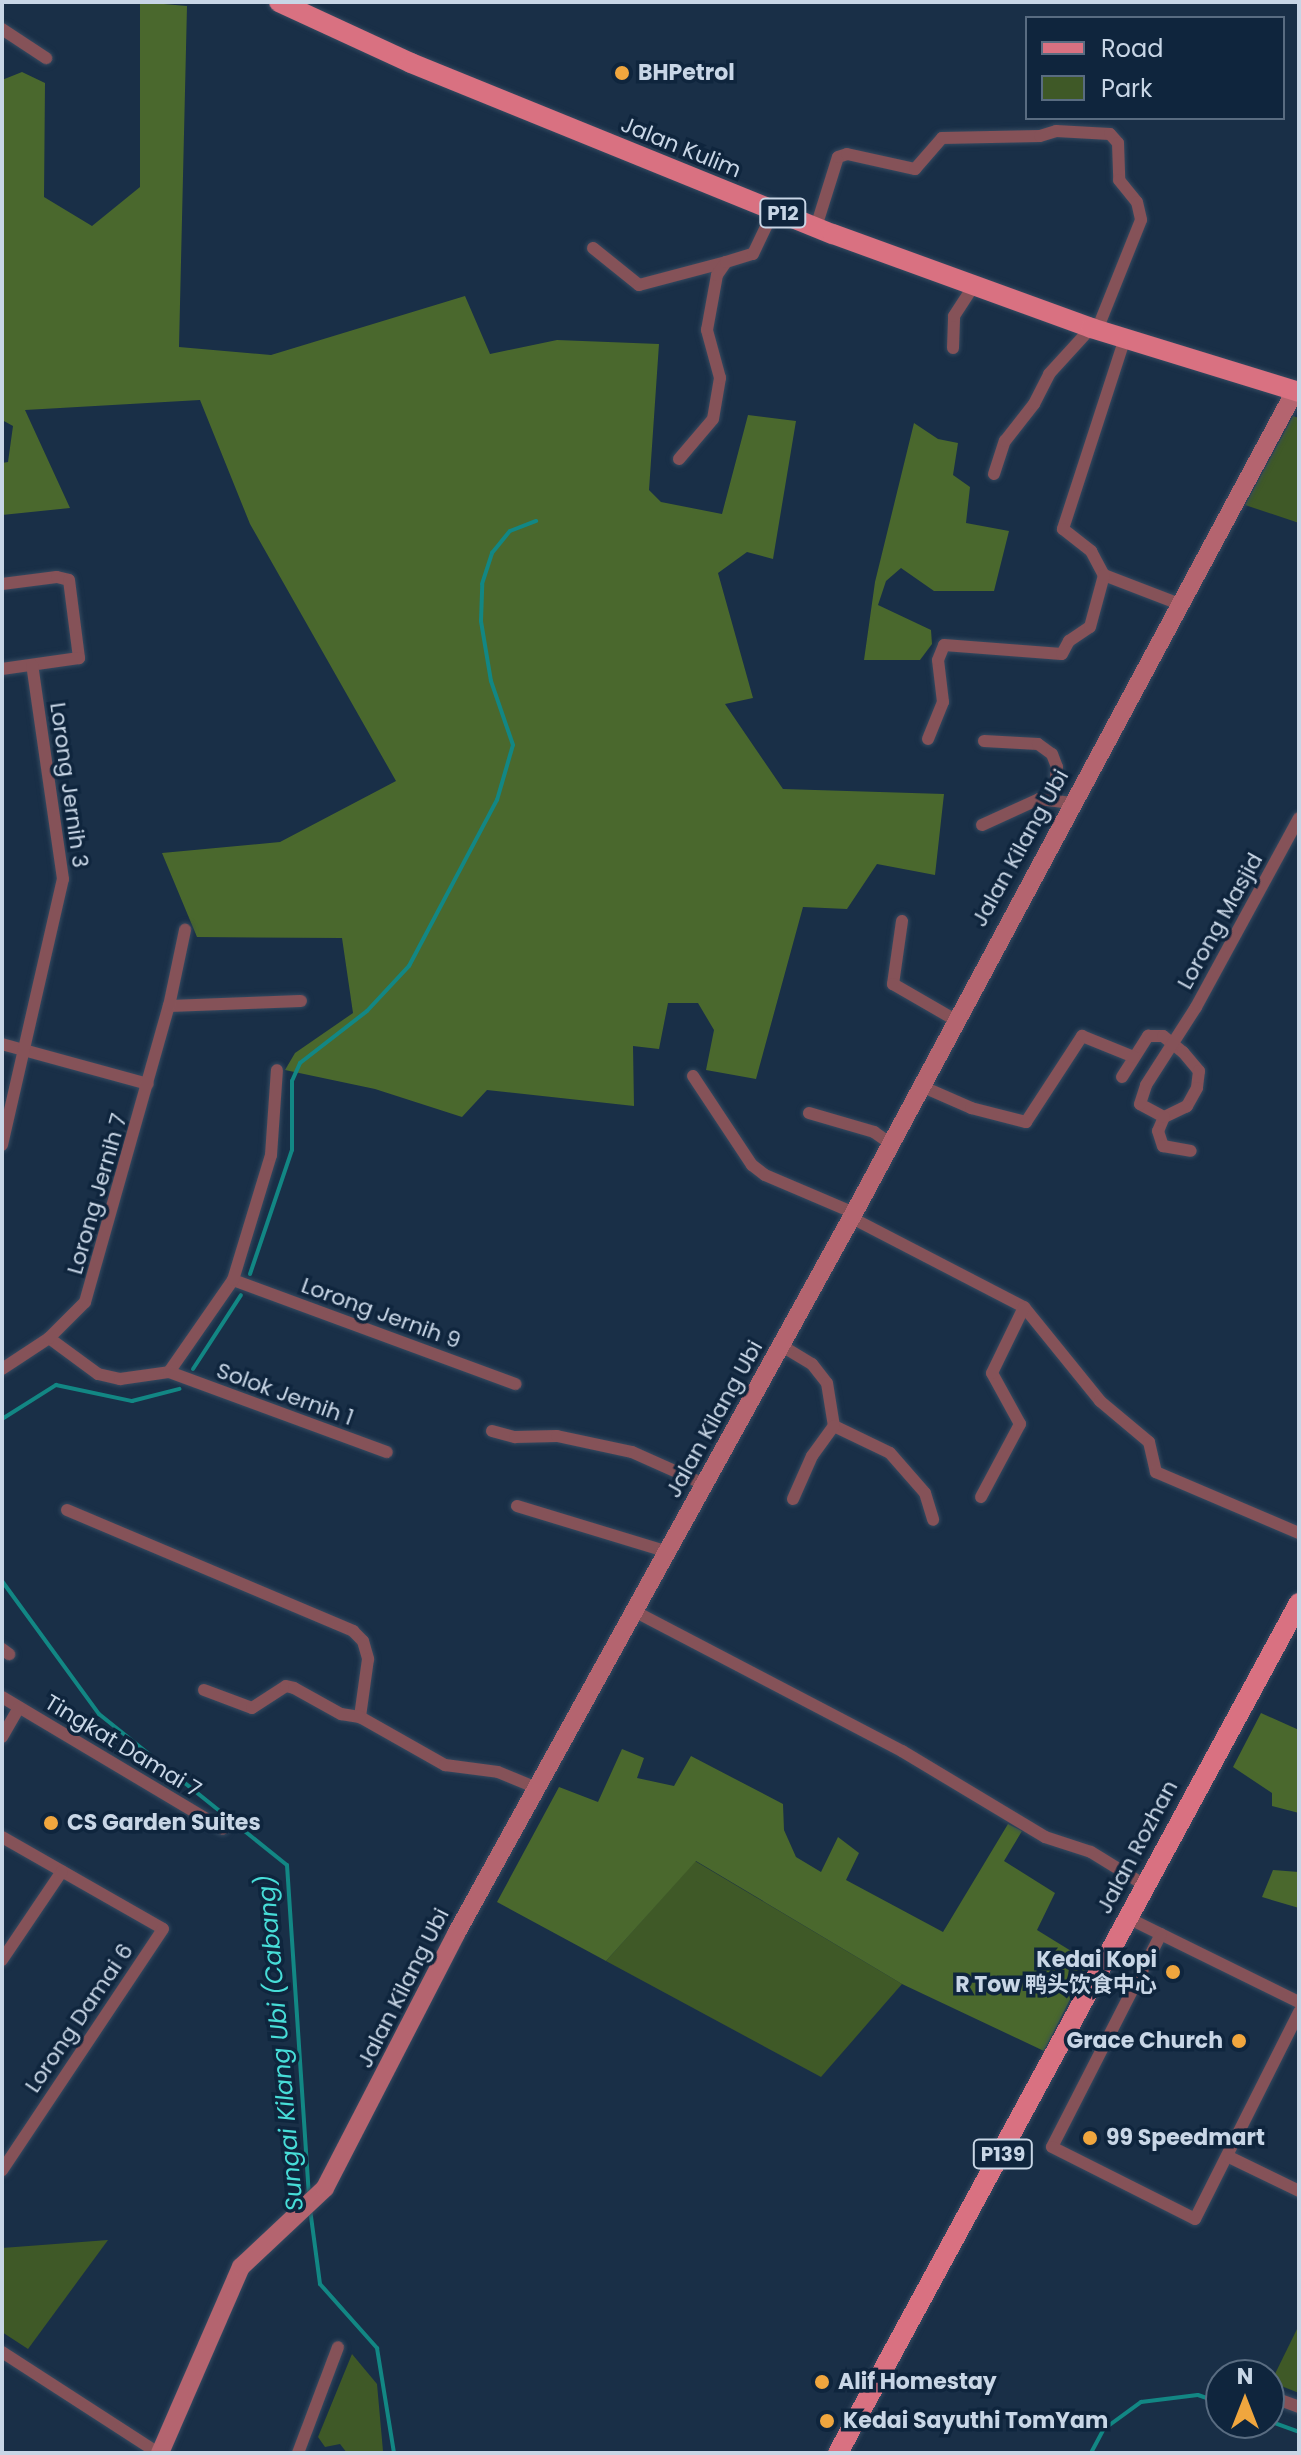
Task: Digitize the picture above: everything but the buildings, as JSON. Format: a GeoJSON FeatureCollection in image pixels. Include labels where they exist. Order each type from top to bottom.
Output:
{"type":"FeatureCollection","features":[{"type":"Feature","properties":{"kind":"main road","name":"Jalan Kulim"},"geometry":{"type":"LineString","coordinates":[[279,2],[411,63],[816,227],[1094,329],[1297,392]]}},
{"type":"Feature","properties":{"kind":"main road","name":"Jalan Rozhan"},"geometry":{"type":"LineString","coordinates":[[838,2453],[1010,2142],[1143,1884],[1299,1603]]}},
{"type":"Feature","properties":{"kind":"street"},"geometry":{"type":"LineString","coordinates":[[2,29],[46,58]]}},
{"type":"Feature","properties":{"kind":"street"},"geometry":{"type":"LineString","coordinates":[[816,227],[838,157],[847,154],[915,169],[942,138],[1040,136],[1056,131],[1110,134],[1118,143],[1119,180],[1137,202],[1141,220],[1094,329],[1049,374],[1034,404],[1005,441],[994,474]]}},
{"type":"Feature","properties":{"kind":"street"},"geometry":{"type":"LineString","coordinates":[[593,248],[639,285],[753,254],[774,210]]}},
{"type":"Feature","properties":{"kind":"street"},"geometry":{"type":"LineString","coordinates":[[679,459],[713,419],[720,378],[707,330],[717,275],[726,262]]}},
{"type":"Feature","properties":{"kind":"street"},"geometry":{"type":"LineString","coordinates":[[953,348],[954,316],[973,287]]}},
{"type":"Feature","properties":{"kind":"street"},"geometry":{"type":"LineString","coordinates":[[1125,338],[1063,529],[1091,551],[1104,575],[1179,604]]}},
{"type":"Feature","properties":{"kind":"street","name":"Jalan Kilang Ubi"},"geometry":{"type":"LineString","coordinates":[[159,2453],[241,2267],[325,2188],[537,1788],[706,1485],[957,1021],[1063,800],[1179,604],[1297,392]]}},
{"type":"Feature","properties":{"kind":"street"},"geometry":{"type":"LineString","coordinates":[[928,739],[943,702],[938,660],[944,645],[1062,654],[1069,641],[1090,627],[1104,575]]}},
{"type":"Feature","properties":{"kind":"street"},"geometry":{"type":"LineString","coordinates":[[2,584],[57,577],[69,580],[79,658],[2,669]]}},
{"type":"Feature","properties":{"kind":"street","name":"Lorong Jernih 3"},"geometry":{"type":"LineString","coordinates":[[2,1145],[27,1051],[63,879],[32,665]]}},
{"type":"Feature","properties":{"kind":"street"},"geometry":{"type":"LineString","coordinates":[[982,825],[1039,799],[1063,800],[1052,754],[1038,744],[984,741]]}},
{"type":"Feature","properties":{"kind":"street","name":"Lorong Masjid"},"geometry":{"type":"LineString","coordinates":[[1164,1117],[1140,1104],[1140,1098],[1299,818]]}},
{"type":"Feature","properties":{"kind":"street"},"geometry":{"type":"LineString","coordinates":[[902,921],[893,984],[957,1021]]}},
{"type":"Feature","properties":{"kind":"street","name":"Lorong Jernih 7"},"geometry":{"type":"LineString","coordinates":[[2,1369],[49,1338],[85,1302],[169,1006],[185,930]]}},
{"type":"Feature","properties":{"kind":"street"},"geometry":{"type":"LineString","coordinates":[[169,1006],[301,1001]]}},
{"type":"Feature","properties":{"kind":"street"},"geometry":{"type":"LineString","coordinates":[[921,1086],[971,1108],[1026,1122],[1082,1036],[1134,1057]]}},
{"type":"Feature","properties":{"kind":"street"},"geometry":{"type":"LineString","coordinates":[[1122,1077],[1148,1036],[1173,1042],[1200,1077],[1187,1106],[1164,1117],[1159,1141],[1177,1152],[1191,1151]]}},
{"type":"Feature","properties":{"kind":"street"},"geometry":{"type":"LineString","coordinates":[[2,1044],[148,1084]]}},
{"type":"Feature","properties":{"kind":"street"},"geometry":{"type":"LineString","coordinates":[[49,1338],[98,1374],[120,1379],[169,1372],[233,1280],[271,1155],[277,1070]]}},
{"type":"Feature","properties":{"kind":"street"},"geometry":{"type":"LineString","coordinates":[[693,1076],[752,1165],[765,1175],[853,1216],[1024,1307],[1100,1401],[1149,1442],[1156,1472],[1299,1533]]}},
{"type":"Feature","properties":{"kind":"street"},"geometry":{"type":"LineString","coordinates":[[809,1113],[874,1132],[891,1144]]}},
{"type":"Feature","properties":{"kind":"street","name":"Lorong Jernih 9"},"geometry":{"type":"LineString","coordinates":[[233,1280],[515,1384]]}},
{"type":"Feature","properties":{"kind":"street"},"geometry":{"type":"LineString","coordinates":[[981,1497],[1020,1424],[992,1373],[1024,1307]]}},
{"type":"Feature","properties":{"kind":"street"},"geometry":{"type":"LineString","coordinates":[[782,1346],[812,1364],[827,1383],[834,1426],[812,1456],[793,1499]]}},
{"type":"Feature","properties":{"kind":"street","name":"Solok Jernih 1"},"geometry":{"type":"LineString","coordinates":[[169,1372],[387,1452]]}},
{"type":"Feature","properties":{"kind":"street"},"geometry":{"type":"LineString","coordinates":[[834,1426],[890,1453],[925,1493],[933,1520]]}},
{"type":"Feature","properties":{"kind":"street"},"geometry":{"type":"LineString","coordinates":[[492,1431],[515,1437],[557,1436],[632,1452],[706,1485]]}},
{"type":"Feature","properties":{"kind":"street"},"geometry":{"type":"LineString","coordinates":[[517,1506],[668,1552]]}},
{"type":"Feature","properties":{"kind":"street"},"geometry":{"type":"LineString","coordinates":[[67,1510],[353,1631],[363,1641],[368,1659],[360,1717]]}},
{"type":"Feature","properties":{"kind":"street"},"geometry":{"type":"LineString","coordinates":[[636,1612],[902,1751],[1045,1837],[1091,1852],[1143,1884]]}},
{"type":"Feature","properties":{"kind":"street"},"geometry":{"type":"LineString","coordinates":[[204,1690],[252,1708],[286,1686],[294,1688],[341,1714],[360,1717],[445,1765],[498,1772],[537,1788]]}},
{"type":"Feature","properties":{"kind":"street","name":"Tingkat Damai 7"},"geometry":{"type":"LineString","coordinates":[[2,1697],[223,1829]]}},
{"type":"Feature","properties":{"kind":"street"},"geometry":{"type":"LineString","coordinates":[[2,1737],[19,1708]]}},
{"type":"Feature","properties":{"kind":"street"},"geometry":{"type":"LineString","coordinates":[[2,1837],[62,1871],[2,1960]]}},
{"type":"Feature","properties":{"kind":"street","name":"Lorong Damai 6"},"geometry":{"type":"LineString","coordinates":[[2,2170],[163,1929],[62,1871]]}},
{"type":"Feature","properties":{"kind":"street"},"geometry":{"type":"LineString","coordinates":[[1126,1917],[1299,2002]]}},
{"type":"Feature","properties":{"kind":"street"},"geometry":{"type":"LineString","coordinates":[[1161,1934],[1052,2147],[1195,2219],[1299,2012]]}},
{"type":"Feature","properties":{"kind":"street"},"geometry":{"type":"LineString","coordinates":[[1227,2156],[1299,2191]]}},
{"type":"Feature","properties":{"kind":"street"},"geometry":{"type":"LineString","coordinates":[[298,2453],[338,2347]]}},
{"type":"Feature","properties":{"kind":"street"},"geometry":{"type":"LineString","coordinates":[[2,2352],[159,2453]]}},
{"type":"Feature","properties":{"kind":"green space"},"geometry":{"type":"Polygon","coordinates":[[[140,2],[187,6],[179,347],[271,355],[465,296],[490,354],[557,340],[659,344],[649,490],[661,502],[722,514],[748,415],[796,421],[773,559],[747,552],[718,573],[753,698],[725,704],[783,789],[944,794],[935,875],[877,864],[847,909],[803,907],[756,1079],[706,1070],[714,1030],[698,1003],[668,1003],[659,1049],[633,1046],[634,1106],[487,1090],[462,1117],[375,1089],[285,1070],[295,1053],[353,1013],[342,938],[197,937],[162,853],[280,842],[396,781],[250,524],[200,400],[25,410],[70,508],[2,515],[2,463],[8,462],[13,426],[2,420],[2,80],[22,72],[45,83],[44,197],[92,226],[140,187],[140,2]]]}},
{"type":"Feature","properties":{"kind":"green space"},"geometry":{"type":"Polygon","coordinates":[[[1293,416],[1299,418],[1299,523],[1245,505],[1293,416]]]}},
{"type":"Feature","properties":{"kind":"green space"},"geometry":{"type":"Polygon","coordinates":[[[914,423],[938,439],[958,443],[953,475],[970,487],[966,523],[1009,531],[994,591],[934,591],[901,568],[886,581],[878,605],[931,630],[932,644],[920,660],[864,660],[875,582],[914,423]]]}},
{"type":"Feature","properties":{"kind":"green space"},"geometry":{"type":"Polygon","coordinates":[[[1261,1713],[1299,1730],[1299,1813],[1272,1806],[1272,1793],[1233,1767],[1261,1713]]]}},
{"type":"Feature","properties":{"kind":"green space"},"geometry":{"type":"Polygon","coordinates":[[[622,1749],[644,1758],[637,1778],[674,1786],[691,1756],[783,1804],[784,1830],[796,1857],[821,1872],[838,1837],[859,1853],[846,1880],[943,1932],[1008,1824],[1022,1831],[1004,1861],[1055,1893],[1037,1930],[1089,1962],[1044,2051],[902,1984],[696,1861],[606,1961],[497,1902],[559,1787],[598,1802],[622,1749]]]}},
{"type":"Feature","properties":{"kind":"green space"},"geometry":{"type":"Polygon","coordinates":[[[695,1861],[902,1984],[821,2077],[606,1961],[695,1861]]]}},
{"type":"Feature","properties":{"kind":"green space"},"geometry":{"type":"Polygon","coordinates":[[[1273,1870],[1299,1872],[1299,1908],[1262,1897],[1273,1870]]]}},
{"type":"Feature","properties":{"kind":"green space"},"geometry":{"type":"Polygon","coordinates":[[[108,2240],[28,2349],[2,2332],[2,2248],[108,2240]]]}},
{"type":"Feature","properties":{"kind":"green space"},"geometry":{"type":"Polygon","coordinates":[[[1299,2325],[1299,2393],[1285,2388],[1285,2359],[1282,2359],[1299,2325]]]}},
{"type":"Feature","properties":{"kind":"green space"},"geometry":{"type":"Polygon","coordinates":[[[352,2354],[377,2384],[383,2451],[347,2453],[340,2444],[325,2447],[318,2437],[352,2354]]]}},
{"type":"Feature","properties":{"kind":"waterway","name":"Sungai Kilang Ubi (Cabang)"},"geometry":{"type":"LineString","coordinates":[[250,1274],[292,1150],[292,1081],[300,1063],[367,1011],[409,966],[497,800],[513,745],[491,681],[481,621],[482,584],[492,553],[510,531],[536,521]]}},
{"type":"Feature","properties":{"kind":"waterway","name":"Sungai Kilang Ubi (Cabang)"},"geometry":{"type":"LineString","coordinates":[[193,1369],[241,1295]]}},
{"type":"Feature","properties":{"kind":"waterway","name":"Sungai Kilang Ubi (Cabang)"},"geometry":{"type":"LineString","coordinates":[[2,1419],[56,1385],[132,1401],[179,1389]]}},
{"type":"Feature","properties":{"kind":"waterway","name":"Sungai Kilang Ubi (Cabang)"},"geometry":{"type":"LineString","coordinates":[[2,1581],[99,1714],[287,1865],[309,2196]]}},
{"type":"Feature","properties":{"kind":"waterway","name":"Sungai Kilang Ubi (Cabang)"},"geometry":{"type":"LineString","coordinates":[[310,2209],[320,2284],[377,2348],[394,2453]]}},
{"type":"Feature","properties":{"kind":"waterway"},"geometry":{"type":"LineString","coordinates":[[1091,2453],[1104,2429],[1141,2402],[1198,2395],[1205,2397]]}},
{"type":"Feature","properties":{"kind":"waterway"},"geometry":{"type":"LineString","coordinates":[[1285,2427],[1299,2432]]}},
{"type":"Feature","properties":{"kind":"place","name":"BHPetrol"},"geometry":{"type":"Point","coordinates":[622,73]}},
{"type":"Feature","properties":{"kind":"place","name":"CS Garden Suites"},"geometry":{"type":"Point","coordinates":[51,1823]}},
{"type":"Feature","properties":{"kind":"place","name":"Kedai Kopi R Tow 鸭头饮食中心"},"geometry":{"type":"Point","coordinates":[1173,1972]}},
{"type":"Feature","properties":{"kind":"place","name":"Grace Church"},"geometry":{"type":"Point","coordinates":[1239,2041]}},
{"type":"Feature","properties":{"kind":"place","name":"99 Speedmart"},"geometry":{"type":"Point","coordinates":[1090,2138]}},
{"type":"Feature","properties":{"kind":"place","name":"Alif Homestay"},"geometry":{"type":"Point","coordinates":[822,2382]}},
{"type":"Feature","properties":{"kind":"place","name":"Kedai Sayuthi TomYam"},"geometry":{"type":"Point","coordinates":[827,2421]}}]}
